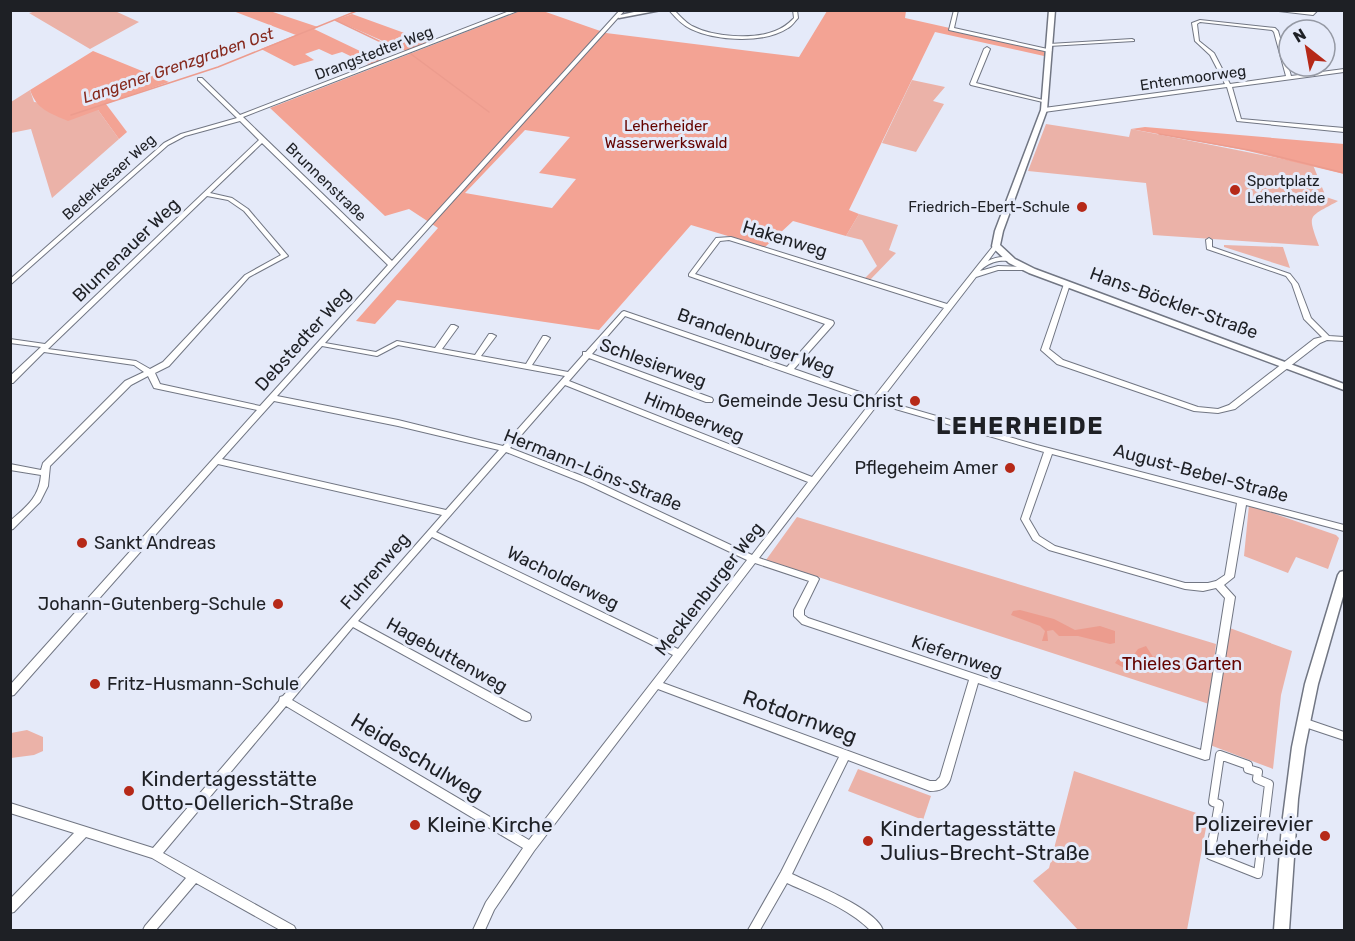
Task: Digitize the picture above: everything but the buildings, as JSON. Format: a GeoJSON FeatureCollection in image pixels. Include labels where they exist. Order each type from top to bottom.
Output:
{"type":"FeatureCollection","features":[{"type":"Feature","properties":{"kind":"street","name":"Drangstedter Weg"},"geometry":{"type":"LineString","coordinates":[[240,118],[518,10]]}},
{"type":"Feature","properties":{"kind":"street"},"geometry":{"type":"LineString","coordinates":[[621,13],[658,10]]}},
{"type":"Feature","properties":{"kind":"street"},"geometry":{"type":"LineString","coordinates":[[671,10],[693,28],[736,37],[779,31],[793,23],[795,10]]}},
{"type":"Feature","properties":{"kind":"street"},"geometry":{"type":"LineString","coordinates":[[956,10],[951,29],[1049,48],[1132,40]]}},
{"type":"Feature","properties":{"kind":"street","name":"Mecklenburger Weg"},"geometry":{"type":"LineString","coordinates":[[479,930],[490,906],[530,847],[996,246],[998,233],[1044,106],[1052,10]]}},
{"type":"Feature","properties":{"kind":"street"},"geometry":{"type":"LineString","coordinates":[[1272,10],[1316,12]]}},
{"type":"Feature","properties":{"kind":"street","name":"Debstedter Weg"},"geometry":{"type":"LineString","coordinates":[[10,692],[320,344],[621,13]]}},
{"type":"Feature","properties":{"kind":"street"},"geometry":{"type":"LineString","coordinates":[[1277,35],[1273,29],[1196,21],[1194,23],[1197,41],[1212,54],[1228,86],[1237,119],[1344,130]]}},
{"type":"Feature","properties":{"kind":"street"},"geometry":{"type":"LineString","coordinates":[[987,49],[973,84],[1044,106]]}},
{"type":"Feature","properties":{"kind":"street","name":"Entenmoorweg"},"geometry":{"type":"LineString","coordinates":[[1044,106],[1289,78]]}},
{"type":"Feature","properties":{"kind":"street","name":"Brunnenstraße"},"geometry":{"type":"LineString","coordinates":[[201,79],[392,265]]}},
{"type":"Feature","properties":{"kind":"street","name":"Bederkesaer Weg"},"geometry":{"type":"LineString","coordinates":[[10,283],[166,144],[183,135],[240,118]]}},
{"type":"Feature","properties":{"kind":"street","name":"Blumenauer Weg"},"geometry":{"type":"LineString","coordinates":[[10,381],[262,140]]}},
{"type":"Feature","properties":{"kind":"street"},"geometry":{"type":"LineString","coordinates":[[10,527],[36,502],[44,486],[46,465],[128,383],[166,364],[247,276],[286,254],[239,204],[220,195],[206,194]]}},
{"type":"Feature","properties":{"kind":"street"},"geometry":{"type":"LineString","coordinates":[[981,265],[996,260],[1011,260],[998,233]]}},
{"type":"Feature","properties":{"kind":"street","name":"Hakenweg"},"geometry":{"type":"LineString","coordinates":[[789,370],[830,323],[691,275],[718,239],[729,238],[949,307]]}},
{"type":"Feature","properties":{"kind":"street"},"geometry":{"type":"LineString","coordinates":[[1209,240],[1209,248],[1288,275],[1297,290],[1308,319],[1327,338]]}},
{"type":"Feature","properties":{"kind":"street","name":"Hans-Böckler-Straße"},"geometry":{"type":"LineString","coordinates":[[996,246],[1011,260],[1027,269],[1344,387]]}},
{"type":"Feature","properties":{"kind":"street","name":"Mecklenburger Weg"},"geometry":{"type":"LineString","coordinates":[[974,275],[997,263],[1011,260]]}},
{"type":"Feature","properties":{"kind":"street"},"geometry":{"type":"LineString","coordinates":[[974,275],[998,268],[1027,269]]}},
{"type":"Feature","properties":{"kind":"street"},"geometry":{"type":"LineString","coordinates":[[1067,284],[1045,350],[1060,362],[1197,409],[1218,411],[1232,407],[1317,341],[1327,338],[1344,339]]}},
{"type":"Feature","properties":{"kind":"street","name":"Brandenburger Weg"},"geometry":{"type":"LineString","coordinates":[[624,313],[877,401]]}},
{"type":"Feature","properties":{"kind":"street","name":"Fuhrenweg"},"geometry":{"type":"LineString","coordinates":[[155,854],[284,700],[624,313]]}},
{"type":"Feature","properties":{"kind":"street"},"geometry":{"type":"LineString","coordinates":[[436,350],[454,327]]}},
{"type":"Feature","properties":{"kind":"street"},"geometry":{"type":"LineString","coordinates":[[477,357],[492,336]]}},
{"type":"Feature","properties":{"kind":"street"},"geometry":{"type":"LineString","coordinates":[[528,366],[546,339]]}},
{"type":"Feature","properties":{"kind":"street"},"geometry":{"type":"LineString","coordinates":[[10,341],[136,363],[151,373],[157,386],[263,409]]}},
{"type":"Feature","properties":{"kind":"street","name":"Himbeerweg"},"geometry":{"type":"LineString","coordinates":[[320,344],[377,354],[397,343],[528,366],[566,378],[814,481]]}},
{"type":"Feature","properties":{"kind":"street","name":"Schlesierweg"},"geometry":{"type":"LineString","coordinates":[[586,354],[709,400]]}},
{"type":"Feature","properties":{"kind":"street","name":"Hermann-Löns-Straße"},"geometry":{"type":"LineString","coordinates":[[273,398],[398,423],[505,449],[597,485],[753,559]]}},
{"type":"Feature","properties":{"kind":"street","name":"August-Bebel-Straße"},"geometry":{"type":"LineString","coordinates":[[877,401],[1049,450],[1344,528]]}},
{"type":"Feature","properties":{"kind":"street"},"geometry":{"type":"LineString","coordinates":[[1049,450],[1025,519],[1036,538],[1052,548],[1185,586],[1202,589],[1219,585],[1229,577],[1242,501]]}},
{"type":"Feature","properties":{"kind":"street"},"geometry":{"type":"LineString","coordinates":[[217,461],[448,513]]}},
{"type":"Feature","properties":{"kind":"street"},"geometry":{"type":"LineString","coordinates":[[10,467],[44,473]]}},
{"type":"Feature","properties":{"kind":"street","name":"Wacholderweg"},"geometry":{"type":"LineString","coordinates":[[431,532],[680,654]]}},
{"type":"Feature","properties":{"kind":"street","name":"Kiefernweg"},"geometry":{"type":"LineString","coordinates":[[753,559],[814,579],[799,610],[799,616],[805,621],[974,680],[1205,756],[1230,597],[1219,585]]}},
{"type":"Feature","properties":{"kind":"street"},"geometry":{"type":"LineString","coordinates":[[1281,930],[1293,787],[1303,722],[1344,575]]}},
{"type":"Feature","properties":{"kind":"street","name":"Hagebuttenweg"},"geometry":{"type":"LineString","coordinates":[[352,622],[526,717]]}},
{"type":"Feature","properties":{"kind":"street","name":"Rotdornweg"},"geometry":{"type":"LineString","coordinates":[[656,684],[930,786],[938,786],[945,780],[974,680]]}},
{"type":"Feature","properties":{"kind":"street","name":"Heideschulweg"},"geometry":{"type":"LineString","coordinates":[[284,700],[530,847]]}},
{"type":"Feature","properties":{"kind":"street"},"geometry":{"type":"LineString","coordinates":[[1303,722],[1344,736]]}},
{"type":"Feature","properties":{"kind":"street"},"geometry":{"type":"LineString","coordinates":[[754,930],[785,876],[846,754]]}},
{"type":"Feature","properties":{"kind":"street"},"geometry":{"type":"LineString","coordinates":[[1220,756],[1248,765],[1248,769],[1258,772],[1257,779],[1269,784],[1258,874],[1223,860],[1210,855],[1219,804],[1213,802],[1220,756]]}},
{"type":"Feature","properties":{"kind":"street"},"geometry":{"type":"LineString","coordinates":[[10,807],[155,854],[290,930]]}},
{"type":"Feature","properties":{"kind":"street"},"geometry":{"type":"LineString","coordinates":[[10,908],[84,831]]}},
{"type":"Feature","properties":{"kind":"street"},"geometry":{"type":"LineString","coordinates":[[149,930],[195,876]]}},
{"type":"Feature","properties":{"kind":"street"},"geometry":{"type":"LineString","coordinates":[[785,876],[849,909],[872,923],[877,930]]}},
{"type":"Feature","properties":{"kind":"green space"},"geometry":{"type":"Polygon","coordinates":[[[36,11],[115,11],[139,22],[90,49],[29,13],[36,11]]]}},
{"type":"Feature","properties":{"kind":"green space"},"geometry":{"type":"Polygon","coordinates":[[[233,11],[270,11],[318,27],[314,29],[383,62],[371,66],[342,52],[332,55],[319,49],[305,54],[314,60],[294,66],[261,49],[296,35],[233,11]]]}},
{"type":"Feature","properties":{"kind":"green space","name":"Leherheider Wasserwerkswald"},"geometry":{"type":"Polygon","coordinates":[[[520,11],[543,11],[606,33],[799,57],[827,11],[906,11],[905,18],[1044,49],[1044,56],[935,32],[849,210],[859,214],[846,236],[793,221],[765,247],[691,225],[599,330],[397,300],[375,324],[356,321],[438,228],[409,209],[385,216],[270,108],[520,11]],[[525,130],[465,193],[552,208],[576,179],[539,173],[570,137],[525,130]]]}},
{"type":"Feature","properties":{"kind":"green space"},"geometry":{"type":"Polygon","coordinates":[[[352,14],[432,43],[408,52],[335,20],[352,14]]]}},
{"type":"Feature","properties":{"kind":"green space"},"geometry":{"type":"Polygon","coordinates":[[[93,51],[169,82],[106,104],[127,132],[119,139],[98,110],[68,121],[40,106],[30,90],[93,51]]]}},
{"type":"Feature","properties":{"kind":"green space"},"geometry":{"type":"Polygon","coordinates":[[[912,80],[945,87],[933,101],[944,104],[916,152],[882,143],[912,80]]]}},
{"type":"Feature","properties":{"kind":"green space"},"geometry":{"type":"Polygon","coordinates":[[[30,90],[34,102],[98,110],[119,139],[52,198],[31,129],[11,133],[11,102],[30,90]]]}},
{"type":"Feature","properties":{"kind":"green space","name":"Sportplatz Leherheide"},"geometry":{"type":"Polygon","coordinates":[[[1046,124],[1129,137],[1131,129],[1313,165],[1326,197],[1338,201],[1313,218],[1313,227],[1319,246],[1153,235],[1146,183],[1028,171],[1046,124]]]}},
{"type":"Feature","properties":{"kind":"green space"},"geometry":{"type":"Polygon","coordinates":[[[1145,127],[1344,144],[1344,174],[1244,150],[1131,129],[1145,127]]]}},
{"type":"Feature","properties":{"kind":"green space"},"geometry":{"type":"Polygon","coordinates":[[[859,214],[898,225],[889,250],[896,253],[870,280],[865,278],[877,266],[862,240],[846,236],[859,214]]]}},
{"type":"Feature","properties":{"kind":"green space"},"geometry":{"type":"Polygon","coordinates":[[[1224,245],[1283,247],[1290,268],[1224,247],[1224,245]]]}},
{"type":"Feature","properties":{"kind":"green space"},"geometry":{"type":"Polygon","coordinates":[[[1249,505],[1336,535],[1339,538],[1328,569],[1296,557],[1288,573],[1244,556],[1249,505]]]}},
{"type":"Feature","properties":{"kind":"green space","name":"Thieles Garten"},"geometry":{"type":"Polygon","coordinates":[[[797,517],[1216,644],[1209,704],[766,560],[797,517]]]}},
{"type":"Feature","properties":{"kind":"green space"},"geometry":{"type":"Polygon","coordinates":[[[1227,627],[1292,651],[1281,695],[1273,769],[1210,745],[1227,627]]]}},
{"type":"Feature","properties":{"kind":"green space"},"geometry":{"type":"Polygon","coordinates":[[[27,730],[43,737],[43,751],[34,755],[11,758],[11,733],[27,730]]]}},
{"type":"Feature","properties":{"kind":"green space"},"geometry":{"type":"Polygon","coordinates":[[[858,769],[931,796],[923,820],[848,791],[858,769]]]}},
{"type":"Feature","properties":{"kind":"green space"},"geometry":{"type":"Polygon","coordinates":[[[1074,771],[1208,817],[1187,930],[1078,930],[1033,881],[1049,868],[1074,771]]]}},
{"type":"Feature","properties":{"kind":"shaded area"},"geometry":{"type":"Polygon","coordinates":[[[1020,610],[1054,619],[1075,630],[1100,626],[1115,631],[1115,643],[1110,644],[1078,636],[1059,636],[1053,630],[1047,631],[1048,641],[1042,641],[1045,631],[1040,626],[1011,615],[1013,611],[1020,610]]]}},
{"type":"Feature","properties":{"kind":"shaded area"},"geometry":{"type":"Polygon","coordinates":[[[1146,646],[1153,657],[1158,655],[1165,657],[1160,669],[1132,662],[1124,668],[1115,663],[1118,659],[1130,660],[1138,649],[1146,646]]]}},
{"type":"Feature","properties":{"kind":"waterway","name":"Langener Grenzgraben Ost"},"geometry":{"type":"LineString","coordinates":[[71,115],[218,67],[359,10]]}},
{"type":"Feature","properties":{"kind":"waterway"},"geometry":{"type":"LineString","coordinates":[[335,20],[383,43]]}},
{"type":"Feature","properties":{"kind":"waterway"},"geometry":{"type":"LineString","coordinates":[[411,54],[489,112]]}},
{"type":"Feature","properties":{"kind":"waterway"},"geometry":{"type":"LineString","coordinates":[[1159,134],[1260,152],[1344,173]]}},
{"type":"Feature","properties":{"kind":"place","name":"Sportplatz Leherheide"},"geometry":{"type":"Point","coordinates":[1235,190]}},
{"type":"Feature","properties":{"kind":"place","name":"Friedrich-Ebert-Schule"},"geometry":{"type":"Point","coordinates":[1082,207]}},
{"type":"Feature","properties":{"kind":"place","name":"Gemeinde Jesu Christ"},"geometry":{"type":"Point","coordinates":[915,401]}},
{"type":"Feature","properties":{"kind":"place","name":"Pflegeheim Amer"},"geometry":{"type":"Point","coordinates":[1010,468]}},
{"type":"Feature","properties":{"kind":"place","name":"Sankt Andreas"},"geometry":{"type":"Point","coordinates":[82,543]}},
{"type":"Feature","properties":{"kind":"place","name":"Johann-Gutenberg-Schule"},"geometry":{"type":"Point","coordinates":[278,604]}},
{"type":"Feature","properties":{"kind":"place","name":"Fritz-Husmann-Schule"},"geometry":{"type":"Point","coordinates":[95,684]}},
{"type":"Feature","properties":{"kind":"place","name":"Kindertagesstätte Otto-Oellerich-Straße"},"geometry":{"type":"Point","coordinates":[129,791]}},
{"type":"Feature","properties":{"kind":"place","name":"Kleine Kirche"},"geometry":{"type":"Point","coordinates":[415,825]}},
{"type":"Feature","properties":{"kind":"place","name":"Polizeirevier Leherheide"},"geometry":{"type":"Point","coordinates":[1325,836]}},
{"type":"Feature","properties":{"kind":"place","name":"Kindertagesstätte Julius-Brecht-Straße"},"geometry":{"type":"Point","coordinates":[868,841]}},
{"type":"Feature","properties":{"kind":"district","name":"LEHERHEIDE"},"geometry":{"type":"Point","coordinates":[1020,426]}}]}
